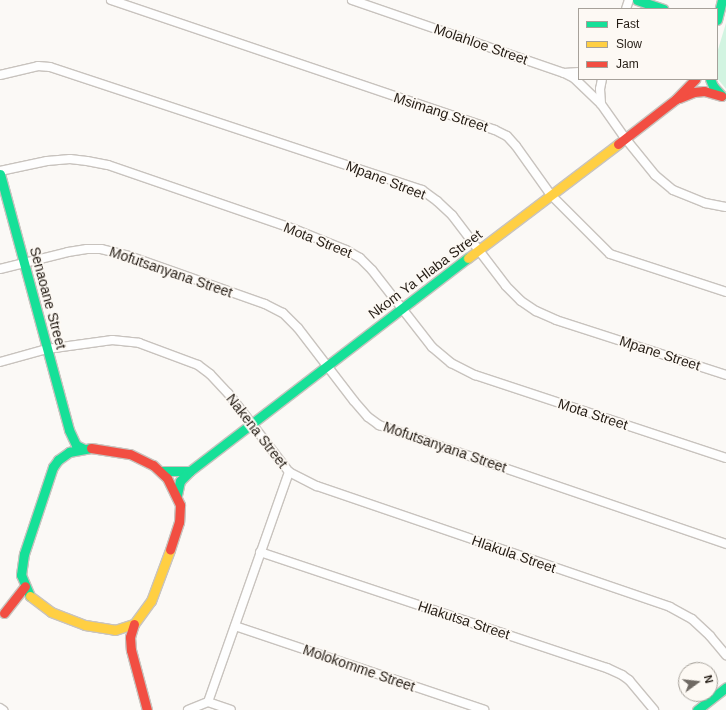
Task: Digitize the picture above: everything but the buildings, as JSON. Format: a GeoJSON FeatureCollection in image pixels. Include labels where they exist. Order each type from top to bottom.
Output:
{"type":"FeatureCollection","features":[{"type":"Feature","properties":{"kind":"street","name":"Msimang Street"},"geometry":{"type":"LineString","coordinates":[[111,0],[496,130],[507,136],[516,146],[551,195],[610,254],[726,292]]}},
{"type":"Feature","properties":{"kind":"street","name":"Molahloe Street"},"geometry":{"type":"LineString","coordinates":[[352,0],[564,73],[574,78],[600,104],[655,175],[674,190],[705,203],[726,207]]}},
{"type":"Feature","properties":{"kind":"street"},"geometry":{"type":"LineString","coordinates":[[637,0],[660,8]]}},
{"type":"Feature","properties":{"kind":"street"},"geometry":{"type":"LineString","coordinates":[[718,16],[722,0]]}},
{"type":"Feature","properties":{"kind":"street","name":"Mpane Street"},"geometry":{"type":"LineString","coordinates":[[0,75],[38,66],[50,67],[422,190],[452,215],[506,286],[521,301],[536,311],[556,320],[726,375]]}},
{"type":"Feature","properties":{"kind":"street"},"geometry":{"type":"LineString","coordinates":[[564,73],[578,72]]}},
{"type":"Feature","properties":{"kind":"street"},"geometry":{"type":"LineString","coordinates":[[600,104],[602,80]]}},
{"type":"Feature","properties":{"kind":"street","name":"Nkom Ya Hlaba Street"},"geometry":{"type":"LineString","coordinates":[[177,495],[180,481],[190,471],[676,99],[694,80]]}},
{"type":"Feature","properties":{"kind":"street"},"geometry":{"type":"LineString","coordinates":[[710,80],[713,86],[724,97]]}},
{"type":"Feature","properties":{"kind":"street","name":"Nkom Ya Hlaba Street"},"geometry":{"type":"LineString","coordinates":[[676,99],[694,92],[710,92],[724,97]]}},
{"type":"Feature","properties":{"kind":"street","name":"Mota Street"},"geometry":{"type":"LineString","coordinates":[[0,171],[47,161],[70,159],[108,165],[294,229],[346,250],[360,258],[372,270],[403,308],[432,347],[451,363],[475,375],[726,458]]}},
{"type":"Feature","properties":{"kind":"street","name":"Senaoane Street"},"geometry":{"type":"LineString","coordinates":[[0,174],[68,430],[69,440],[64,455]]}},
{"type":"Feature","properties":{"kind":"street","name":"Mofutsanyana Street"},"geometry":{"type":"LineString","coordinates":[[0,269],[87,249],[108,250],[246,297],[283,313],[298,328],[326,367],[354,401],[368,417],[379,425],[726,544]]}},
{"type":"Feature","properties":{"kind":"street","name":"Nakena Street"},"geometry":{"type":"LineString","coordinates":[[0,362],[47,349],[112,340],[139,343],[198,365],[228,392],[253,423],[288,472],[208,702]]}},
{"type":"Feature","properties":{"kind":"street","name":"Senaoane Street"},"geometry":{"type":"LineString","coordinates":[[68,430],[76,445],[84,449]]}},
{"type":"Feature","properties":{"kind":"street"},"geometry":{"type":"LineString","coordinates":[[134,624],[115,630],[99,628],[68,620],[51,612],[36,602],[25,586],[21,575],[24,554],[53,466],[64,455],[73,451],[103,448],[130,454],[148,462],[161,471],[177,495],[181,512],[174,539],[151,601],[143,614],[134,624],[130,637],[131,650],[147,710]]}},
{"type":"Feature","properties":{"kind":"street"},"geometry":{"type":"LineString","coordinates":[[161,471],[190,471]]}},
{"type":"Feature","properties":{"kind":"street","name":"Hlakula Street"},"geometry":{"type":"LineString","coordinates":[[288,472],[317,486],[670,607],[692,619],[710,636],[726,655]]}},
{"type":"Feature","properties":{"kind":"street","name":"Hlakutsa Street"},"geometry":{"type":"LineString","coordinates":[[260,552],[607,668],[629,680],[654,710]]}},
{"type":"Feature","properties":{"kind":"street"},"geometry":{"type":"LineString","coordinates":[[2,614],[25,586]]}},
{"type":"Feature","properties":{"kind":"street"},"geometry":{"type":"LineString","coordinates":[[2,614],[22,605],[36,602]]}},
{"type":"Feature","properties":{"kind":"street","name":"Molokomme Street"},"geometry":{"type":"LineString","coordinates":[[235,626],[484,710]]}},
{"type":"Feature","properties":{"kind":"street"},"geometry":{"type":"LineString","coordinates":[[115,630],[131,650]]}},
{"type":"Feature","properties":{"kind":"street"},"geometry":{"type":"LineString","coordinates":[[697,710],[726,687]]}},
{"type":"Feature","properties":{"kind":"street"},"geometry":{"type":"LineString","coordinates":[[188,710],[208,702],[231,710]]}},
{"type":"Feature","properties":{"kind":"green space"},"geometry":{"type":"Polygon","coordinates":[[[726,23],[726,89],[718,79],[718,50],[726,23]]]}},
{"type":"Feature","properties":{"kind":"traffic: fast"},"geometry":{"type":"LineString","coordinates":[[637,0],[660,8]]}},
{"type":"Feature","properties":{"kind":"traffic: fast"},"geometry":{"type":"LineString","coordinates":[[718,16],[722,0]]}},
{"type":"Feature","properties":{"kind":"traffic: fast"},"geometry":{"type":"LineString","coordinates":[[710,80],[713,86],[722,96]]}},
{"type":"Feature","properties":{"kind":"traffic: fast"},"geometry":{"type":"LineString","coordinates":[[0,174],[69,430],[76,445],[84,449]]}},
{"type":"Feature","properties":{"kind":"traffic: fast"},"geometry":{"type":"LineString","coordinates":[[177,495],[180,481],[190,471],[468,258]]}},
{"type":"Feature","properties":{"kind":"traffic: fast"},"geometry":{"type":"LineString","coordinates":[[30,596],[21,575],[24,554],[53,467],[58,460],[69,452],[91,448]]}},
{"type":"Feature","properties":{"kind":"traffic: fast"},"geometry":{"type":"LineString","coordinates":[[161,471],[190,471]]}},
{"type":"Feature","properties":{"kind":"traffic: fast"},"geometry":{"type":"LineString","coordinates":[[697,710],[726,687]]}},
{"type":"Feature","properties":{"kind":"traffic: slow"},"geometry":{"type":"LineString","coordinates":[[468,258],[618,144]]}},
{"type":"Feature","properties":{"kind":"traffic: slow"},"geometry":{"type":"LineString","coordinates":[[30,596],[51,612],[85,625],[115,630],[134,624],[151,601],[170,550]]}},
{"type":"Feature","properties":{"kind":"traffic: jam"},"geometry":{"type":"LineString","coordinates":[[618,144],[676,99],[694,80]]}},
{"type":"Feature","properties":{"kind":"traffic: jam"},"geometry":{"type":"LineString","coordinates":[[679,98],[694,92],[704,91],[721,96]]}},
{"type":"Feature","properties":{"kind":"traffic: jam"},"geometry":{"type":"LineString","coordinates":[[91,448],[130,454],[153,465],[167,478],[180,505],[179,522],[170,550]]}},
{"type":"Feature","properties":{"kind":"traffic: jam"},"geometry":{"type":"LineString","coordinates":[[4,613],[25,586]]}},
{"type":"Feature","properties":{"kind":"traffic: jam"},"geometry":{"type":"LineString","coordinates":[[134,624],[130,637],[131,650],[147,710]]}}]}
